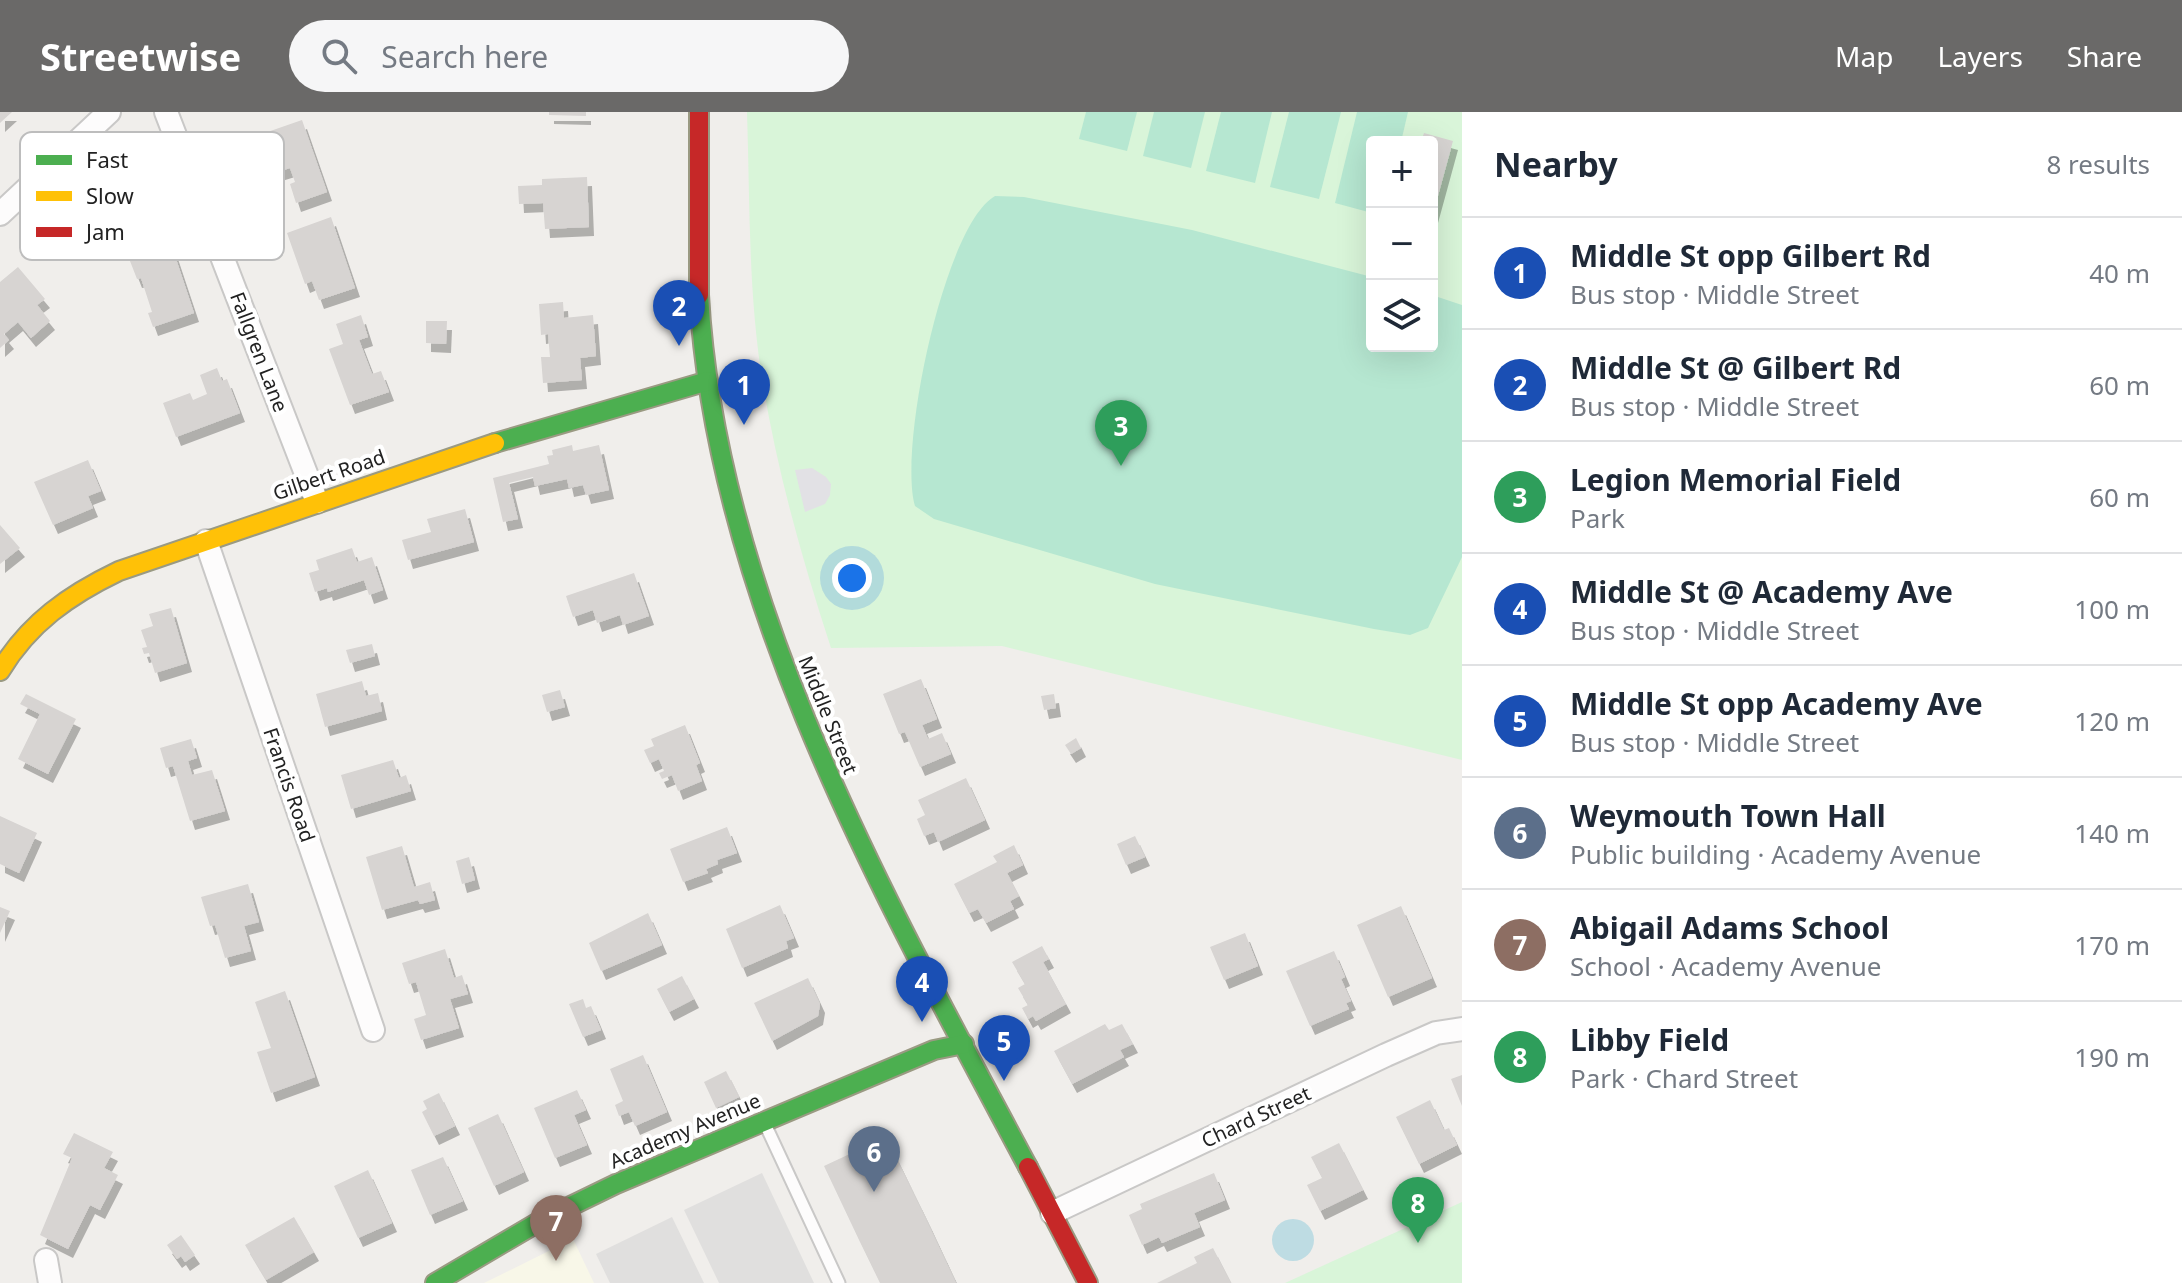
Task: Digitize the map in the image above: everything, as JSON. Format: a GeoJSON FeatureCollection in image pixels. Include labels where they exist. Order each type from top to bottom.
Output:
{"type":"FeatureCollection","features":[{"type":"Feature","properties":{"kind":"street"},"geometry":{"type":"LineString","coordinates":[[88,132],[109,112]]}},
{"type":"Feature","properties":{"kind":"street","name":"Fallgren Lane"},"geometry":{"type":"LineString","coordinates":[[166,112],[174,132]]}},
{"type":"Feature","properties":{"kind":"street","name":"Middle Street"},"geometry":{"type":"LineString","coordinates":[[699,112],[699,263],[708,381],[736,510],[784,666],[837,795],[1088,1283]]}},
{"type":"Feature","properties":{"kind":"street"},"geometry":{"type":"LineString","coordinates":[[0,214],[20,195]]}},
{"type":"Feature","properties":{"kind":"street","name":"Fallgren Lane"},"geometry":{"type":"LineString","coordinates":[[223,260],[317,502]]}},
{"type":"Feature","properties":{"kind":"street","name":"Gilbert Road"},"geometry":{"type":"LineString","coordinates":[[0,671],[40,616],[84,586],[140,561],[543,427],[708,381]]}},
{"type":"Feature","properties":{"kind":"street","name":"Francis Road"},"geometry":{"type":"LineString","coordinates":[[206,541],[373,1030]]}},
{"type":"Feature","properties":{"kind":"street","name":"Chard Street"},"geometry":{"type":"LineString","coordinates":[[1052,1213],[1386,1055],[1436,1033],[1462,1029]]}},
{"type":"Feature","properties":{"kind":"street","name":"Academy Avenue"},"geometry":{"type":"LineString","coordinates":[[435,1283],[542,1220],[616,1184],[934,1050],[964,1044]]}},
{"type":"Feature","properties":{"kind":"street"},"geometry":{"type":"LineString","coordinates":[[46,1260],[50,1283]]}},
{"type":"Feature","properties":{"kind":"lane"},"geometry":{"type":"LineString","coordinates":[[764,1122],[839,1283]]}},
{"type":"Feature","properties":{"kind":"shaded area"},"geometry":{"type":"Polygon","coordinates":[[[812,468],[831,484],[830,495],[825,504],[805,512],[795,470],[812,468]]]}},
{"type":"Feature","properties":{"kind":"shaded area"},"geometry":{"type":"Polygon","coordinates":[[[762,1173],[814,1283],[719,1283],[684,1210],[762,1173]]]}},
{"type":"Feature","properties":{"kind":"shaded area"},"geometry":{"type":"Polygon","coordinates":[[[672,1217],[704,1283],[610,1283],[596,1254],[672,1217]]]}},
{"type":"Feature","properties":{"kind":"shaded area"},"geometry":{"type":"Polygon","coordinates":[[[573,1239],[594,1283],[484,1283],[573,1239]]]}},
{"type":"Feature","properties":{"kind":"green space"},"geometry":{"type":"Polygon","coordinates":[[[747,112],[1462,112],[1462,760],[1002,646],[831,648],[792,518],[763,384],[752,283],[747,112]]]}},
{"type":"Feature","properties":{"kind":"green space"},"geometry":{"type":"Polygon","coordinates":[[[1086,112],[1137,112],[1127,151],[1079,139],[1086,112]]]}},
{"type":"Feature","properties":{"kind":"green space"},"geometry":{"type":"Polygon","coordinates":[[[1154,112],[1205,112],[1191,168],[1143,156],[1154,112]]]}},
{"type":"Feature","properties":{"kind":"green space"},"geometry":{"type":"Polygon","coordinates":[[[1221,112],[1272,112],[1255,183],[1206,171],[1221,112]]]}},
{"type":"Feature","properties":{"kind":"green space"},"geometry":{"type":"Polygon","coordinates":[[[1289,112],[1341,112],[1319,199],[1270,187],[1289,112]]]}},
{"type":"Feature","properties":{"kind":"green space"},"geometry":{"type":"Polygon","coordinates":[[[1357,112],[1408,112],[1402,136],[1366,136],[1366,211],[1335,203],[1357,112]]]}},
{"type":"Feature","properties":{"kind":"green space"},"geometry":{"type":"Polygon","coordinates":[[[995,196],[1024,197],[1192,230],[1366,275],[1366,352],[1438,352],[1438,297],[1462,305],[1462,557],[1428,628],[1410,635],[1155,584],[934,519],[915,506],[911,478],[919,391],[943,292],[976,215],[995,196]]]}},
{"type":"Feature","properties":{"kind":"green space"},"geometry":{"type":"Polygon","coordinates":[[[1462,1202],[1462,1283],[1285,1283],[1462,1202]]]}},
{"type":"Feature","properties":{"kind":"water"},"geometry":{"type":"Polygon","coordinates":[[[1293,1219],[1308,1225],[1314,1240],[1308,1255],[1293,1261],[1278,1255],[1272,1240],[1278,1225],[1293,1219]]]}},
{"type":"Feature","properties":{"kind":"building"},"geometry":{"type":"Polygon","coordinates":[[[0,112],[12,112],[0,123],[0,112]]]}},
{"type":"Feature","properties":{"kind":"building"},"geometry":{"type":"Polygon","coordinates":[[[549,112],[586,112],[586,116],[549,115],[549,112]]]}},
{"type":"Feature","properties":{"kind":"building"},"geometry":{"type":"Polygon","coordinates":[[[302,120],[327,192],[296,203],[290,184],[295,182],[290,168],[284,170],[284,132],[268,132],[302,120]]]}},
{"type":"Feature","properties":{"kind":"building"},"geometry":{"type":"Polygon","coordinates":[[[1438,137],[1453,141],[1438,196],[1438,137]]]}},
{"type":"Feature","properties":{"kind":"building"},"geometry":{"type":"Polygon","coordinates":[[[587,177],[589,227],[545,229],[543,203],[519,204],[518,186],[542,185],[542,179],[587,177]]]}},
{"type":"Feature","properties":{"kind":"building"},"geometry":{"type":"Polygon","coordinates":[[[331,217],[355,288],[319,300],[312,281],[305,284],[287,233],[331,217]]]}},
{"type":"Feature","properties":{"kind":"building"},"geometry":{"type":"Polygon","coordinates":[[[176,260],[194,313],[153,327],[148,313],[152,312],[141,278],[137,279],[130,261],[176,260]]]}},
{"type":"Feature","properties":{"kind":"building"},"geometry":{"type":"Polygon","coordinates":[[[18,267],[45,299],[37,305],[50,321],[31,338],[18,322],[4,334],[9,340],[0,348],[0,282],[18,267]]]}},
{"type":"Feature","properties":{"kind":"building"},"geometry":{"type":"Polygon","coordinates":[[[563,302],[564,318],[593,315],[596,356],[580,358],[582,380],[543,383],[541,357],[550,357],[548,334],[541,335],[539,304],[563,302]]]}},
{"type":"Feature","properties":{"kind":"building"},"geometry":{"type":"Polygon","coordinates":[[[361,315],[368,337],[359,340],[372,374],[381,371],[389,392],[350,405],[329,349],[343,344],[336,324],[361,315]]]}},
{"type":"Feature","properties":{"kind":"building"},"geometry":{"type":"Polygon","coordinates":[[[426,321],[447,321],[446,344],[426,343],[426,321]]]}},
{"type":"Feature","properties":{"kind":"building"},"geometry":{"type":"Polygon","coordinates":[[[217,368],[222,381],[227,379],[240,413],[176,437],[163,403],[190,393],[193,400],[207,394],[200,375],[217,368]]]}},
{"type":"Feature","properties":{"kind":"building"},"geometry":{"type":"Polygon","coordinates":[[[572,445],[573,451],[599,445],[609,490],[586,495],[583,485],[569,488],[567,479],[535,486],[533,477],[509,483],[518,519],[503,522],[493,478],[549,464],[547,456],[553,455],[552,450],[572,445]]]}},
{"type":"Feature","properties":{"kind":"building"},"geometry":{"type":"Polygon","coordinates":[[[88,460],[101,491],[88,496],[93,508],[53,525],[34,482],[88,460]]]}},
{"type":"Feature","properties":{"kind":"building"},"geometry":{"type":"Polygon","coordinates":[[[465,509],[474,542],[408,560],[402,540],[431,532],[427,519],[465,509]]]}},
{"type":"Feature","properties":{"kind":"building"},"geometry":{"type":"Polygon","coordinates":[[[0,525],[20,548],[0,564],[0,525]]]}},
{"type":"Feature","properties":{"kind":"building"},"geometry":{"type":"Polygon","coordinates":[[[352,548],[357,562],[372,557],[383,590],[369,595],[364,580],[328,592],[327,588],[315,592],[309,573],[319,570],[316,560],[352,548]]]}},
{"type":"Feature","properties":{"kind":"building"},"geometry":{"type":"Polygon","coordinates":[[[634,573],[649,616],[623,625],[620,615],[597,623],[593,610],[573,617],[566,596],[634,573]]]}},
{"type":"Feature","properties":{"kind":"building"},"geometry":{"type":"Polygon","coordinates":[[[171,608],[187,663],[155,673],[149,653],[144,654],[142,648],[147,647],[141,630],[153,626],[149,614],[171,608]]]}},
{"type":"Feature","properties":{"kind":"building"},"geometry":{"type":"Polygon","coordinates":[[[372,644],[375,656],[350,663],[346,650],[372,644]]]}},
{"type":"Feature","properties":{"kind":"building"},"geometry":{"type":"Polygon","coordinates":[[[921,679],[937,719],[922,725],[928,739],[942,733],[951,754],[920,767],[905,732],[899,734],[883,694],[921,679]]]}},
{"type":"Feature","properties":{"kind":"building"},"geometry":{"type":"Polygon","coordinates":[[[362,681],[366,696],[378,693],[382,711],[325,727],[316,694],[362,681]]]}},
{"type":"Feature","properties":{"kind":"building"},"geometry":{"type":"Polygon","coordinates":[[[560,690],[565,707],[547,712],[542,695],[560,690]]]}},
{"type":"Feature","properties":{"kind":"building"},"geometry":{"type":"Polygon","coordinates":[[[26,694],[76,719],[48,774],[18,759],[40,714],[20,704],[26,694]]]}},
{"type":"Feature","properties":{"kind":"building"},"geometry":{"type":"Polygon","coordinates":[[[1054,694],[1056,708],[1044,710],[1041,696],[1054,694]]]}},
{"type":"Feature","properties":{"kind":"building"},"geometry":{"type":"Polygon","coordinates":[[[685,725],[700,763],[696,765],[702,781],[678,791],[672,775],[662,779],[659,773],[664,771],[659,759],[650,763],[644,750],[654,746],[651,739],[685,725]]]}},
{"type":"Feature","properties":{"kind":"building"},"geometry":{"type":"Polygon","coordinates":[[[1076,738],[1081,748],[1071,754],[1065,745],[1076,738]]]}},
{"type":"Feature","properties":{"kind":"building"},"geometry":{"type":"Polygon","coordinates":[[[191,739],[197,758],[188,761],[192,775],[212,770],[225,811],[190,821],[173,766],[166,768],[160,748],[191,739]]]}},
{"type":"Feature","properties":{"kind":"building"},"geometry":{"type":"Polygon","coordinates":[[[393,760],[399,778],[406,775],[411,791],[351,809],[341,775],[393,760]]]}},
{"type":"Feature","properties":{"kind":"building"},"geometry":{"type":"Polygon","coordinates":[[[966,778],[985,820],[938,842],[934,832],[924,836],[917,819],[925,815],[918,800],[966,778]]]}},
{"type":"Feature","properties":{"kind":"building"},"geometry":{"type":"Polygon","coordinates":[[[0,816],[37,833],[19,873],[0,864],[0,816]]]}},
{"type":"Feature","properties":{"kind":"building"},"geometry":{"type":"Polygon","coordinates":[[[727,827],[737,853],[717,860],[718,864],[706,869],[708,873],[683,882],[670,849],[727,827]]]}},
{"type":"Feature","properties":{"kind":"building"},"geometry":{"type":"Polygon","coordinates":[[[1135,836],[1145,857],[1126,865],[1117,844],[1135,836]]]}},
{"type":"Feature","properties":{"kind":"building"},"geometry":{"type":"Polygon","coordinates":[[[1014,845],[1023,865],[1007,873],[1019,896],[1010,901],[1014,909],[986,923],[978,909],[969,913],[954,884],[997,862],[993,856],[1014,845]]]}},
{"type":"Feature","properties":{"kind":"building"},"geometry":{"type":"Polygon","coordinates":[[[402,846],[414,887],[430,882],[435,900],[420,904],[418,900],[382,910],[366,857],[402,846]]]}},
{"type":"Feature","properties":{"kind":"building"},"geometry":{"type":"Polygon","coordinates":[[[469,857],[475,880],[462,884],[456,861],[469,857]]]}},
{"type":"Feature","properties":{"kind":"building"},"geometry":{"type":"Polygon","coordinates":[[[248,884],[259,922],[244,926],[251,951],[225,958],[215,925],[210,926],[201,897],[248,884]]]}},
{"type":"Feature","properties":{"kind":"building"},"geometry":{"type":"Polygon","coordinates":[[[780,905],[794,938],[786,941],[788,948],[742,968],[726,929],[780,905]]]}},
{"type":"Feature","properties":{"kind":"building"},"geometry":{"type":"Polygon","coordinates":[[[1401,906],[1432,978],[1388,997],[1357,925],[1401,906]]]}},
{"type":"Feature","properties":{"kind":"building"},"geometry":{"type":"Polygon","coordinates":[[[0,907],[10,911],[0,933],[0,907]]]}},
{"type":"Feature","properties":{"kind":"building"},"geometry":{"type":"Polygon","coordinates":[[[648,913],[662,945],[601,971],[589,943],[648,913]]]}},
{"type":"Feature","properties":{"kind":"building"},"geometry":{"type":"Polygon","coordinates":[[[1245,933],[1258,966],[1224,980],[1210,947],[1245,933]]]}},
{"type":"Feature","properties":{"kind":"building"},"geometry":{"type":"Polygon","coordinates":[[[1042,946],[1049,959],[1043,962],[1066,1004],[1036,1021],[1033,1016],[1028,1019],[1022,1008],[1028,1005],[1018,988],[1025,984],[1012,962],[1042,946]]]}},
{"type":"Feature","properties":{"kind":"building"},"geometry":{"type":"Polygon","coordinates":[[[445,949],[454,978],[462,975],[468,994],[450,999],[459,1028],[421,1040],[414,1019],[426,1015],[416,982],[409,984],[402,963],[445,949]]]}},
{"type":"Feature","properties":{"kind":"building"},"geometry":{"type":"Polygon","coordinates":[[[1334,951],[1345,977],[1341,979],[1351,1001],[1346,1003],[1349,1009],[1310,1026],[1286,971],[1334,951]]]}},
{"type":"Feature","properties":{"kind":"building"},"geometry":{"type":"Polygon","coordinates":[[[682,976],[694,999],[669,1012],[657,989],[682,976]]]}},
{"type":"Feature","properties":{"kind":"building"},"geometry":{"type":"Polygon","coordinates":[[[808,978],[820,1004],[818,1016],[772,1041],[754,1003],[808,978]]]}},
{"type":"Feature","properties":{"kind":"building"},"geometry":{"type":"Polygon","coordinates":[[[285,991],[315,1077],[271,1093],[257,1052],[271,1048],[255,1002],[285,991]]]}},
{"type":"Feature","properties":{"kind":"building"},"geometry":{"type":"Polygon","coordinates":[[[583,999],[586,1008],[591,1006],[601,1030],[583,1037],[569,1004],[583,999]]]}},
{"type":"Feature","properties":{"kind":"building"},"geometry":{"type":"Polygon","coordinates":[[[1105,1024],[1109,1030],[1122,1024],[1133,1044],[1120,1050],[1124,1057],[1072,1084],[1054,1051],[1105,1024]]]}},
{"type":"Feature","properties":{"kind":"building"},"geometry":{"type":"Polygon","coordinates":[[[643,1055],[667,1112],[635,1126],[629,1112],[619,1116],[615,1105],[623,1101],[610,1069],[643,1055]]]}},
{"type":"Feature","properties":{"kind":"building"},"geometry":{"type":"Polygon","coordinates":[[[726,1071],[739,1097],[716,1108],[704,1082],[726,1071]]]}},
{"type":"Feature","properties":{"kind":"building"},"geometry":{"type":"Polygon","coordinates":[[[1462,1075],[1462,1106],[1451,1079],[1462,1075]]]}},
{"type":"Feature","properties":{"kind":"building"},"geometry":{"type":"Polygon","coordinates":[[[577,1090],[586,1110],[574,1115],[587,1145],[555,1158],[534,1108],[577,1090]]]}},
{"type":"Feature","properties":{"kind":"building"},"geometry":{"type":"Polygon","coordinates":[[[439,1093],[455,1126],[434,1136],[422,1112],[427,1109],[423,1101],[439,1093]]]}},
{"type":"Feature","properties":{"kind":"building"},"geometry":{"type":"Polygon","coordinates":[[[1430,1100],[1444,1130],[1449,1128],[1457,1145],[1419,1164],[1396,1117],[1430,1100]]]}},
{"type":"Feature","properties":{"kind":"building"},"geometry":{"type":"Polygon","coordinates":[[[498,1114],[524,1172],[494,1186],[468,1128],[498,1114]]]}},
{"type":"Feature","properties":{"kind":"building"},"geometry":{"type":"Polygon","coordinates":[[[74,1133],[113,1152],[104,1168],[118,1175],[100,1210],[90,1205],[68,1249],[40,1235],[72,1158],[63,1154],[74,1133]]]}},
{"type":"Feature","properties":{"kind":"building"},"geometry":{"type":"Polygon","coordinates":[[[886,1137],[956,1283],[880,1283],[860,1242],[824,1166],[886,1137]]]}},
{"type":"Feature","properties":{"kind":"building"},"geometry":{"type":"Polygon","coordinates":[[[1339,1143],[1363,1190],[1320,1211],[1307,1185],[1322,1178],[1311,1157],[1339,1143]]]}},
{"type":"Feature","properties":{"kind":"building"},"geometry":{"type":"Polygon","coordinates":[[[443,1157],[463,1201],[430,1215],[411,1170],[443,1157]]]}},
{"type":"Feature","properties":{"kind":"building"},"geometry":{"type":"Polygon","coordinates":[[[368,1170],[392,1223],[358,1238],[334,1186],[368,1170]]]}},
{"type":"Feature","properties":{"kind":"building"},"geometry":{"type":"Polygon","coordinates":[[[1214,1173],[1225,1200],[1194,1213],[1200,1227],[1162,1243],[1159,1237],[1142,1245],[1129,1215],[1142,1209],[1140,1204],[1214,1173]]]}},
{"type":"Feature","properties":{"kind":"building"},"geometry":{"type":"Polygon","coordinates":[[[294,1217],[314,1252],[266,1280],[245,1245],[294,1217]]]}},
{"type":"Feature","properties":{"kind":"building"},"geometry":{"type":"Polygon","coordinates":[[[181,1235],[195,1255],[185,1262],[181,1256],[177,1259],[167,1245],[181,1235]]]}},
{"type":"Feature","properties":{"kind":"building"},"geometry":{"type":"Polygon","coordinates":[[[1213,1248],[1231,1283],[1157,1283],[1197,1263],[1194,1257],[1213,1248]]]}},
{"type":"Feature","properties":{"kind":"traffic: fast"},"geometry":{"type":"LineString","coordinates":[[699,295],[712,409],[738,523],[773,636],[817,746],[866,855],[1028,1167]]}},
{"type":"Feature","properties":{"kind":"traffic: fast"},"geometry":{"type":"LineString","coordinates":[[495,443],[708,381]]}},
{"type":"Feature","properties":{"kind":"traffic: fast"},"geometry":{"type":"LineString","coordinates":[[435,1283],[542,1220],[616,1184],[934,1050],[964,1044]]}},
{"type":"Feature","properties":{"kind":"traffic: slow"},"geometry":{"type":"LineString","coordinates":[[0,671],[24,638],[52,612],[83,590],[119,571],[495,443]]}},
{"type":"Feature","properties":{"kind":"traffic: jam"},"geometry":{"type":"LineString","coordinates":[[699,112],[699,295]]}},
{"type":"Feature","properties":{"kind":"traffic: jam"},"geometry":{"type":"LineString","coordinates":[[1028,1167],[1088,1283]]}},
{"type":"Feature","properties":{"kind":"place","name":"Middle St @ Gilbert Rd"},"geometry":{"type":"Point","coordinates":[679,346]}},
{"type":"Feature","properties":{"kind":"place","name":"Middle St opp Gilbert Rd"},"geometry":{"type":"Point","coordinates":[744,425]}},
{"type":"Feature","properties":{"kind":"place","name":"Legion Memorial Field"},"geometry":{"type":"Point","coordinates":[1121,466]}},
{"type":"Feature","properties":{"kind":"place","name":"Middle St @ Academy Ave"},"geometry":{"type":"Point","coordinates":[922,1022]}},
{"type":"Feature","properties":{"kind":"place","name":"Middle St opp Academy Ave"},"geometry":{"type":"Point","coordinates":[1004,1081]}},
{"type":"Feature","properties":{"kind":"place","name":"Weymouth Town Hall"},"geometry":{"type":"Point","coordinates":[874,1192]}},
{"type":"Feature","properties":{"kind":"place","name":"Libby Field"},"geometry":{"type":"Point","coordinates":[1418,1243]}},
{"type":"Feature","properties":{"kind":"place","name":"Abigail Adams School"},"geometry":{"type":"Point","coordinates":[556,1261]}}]}
